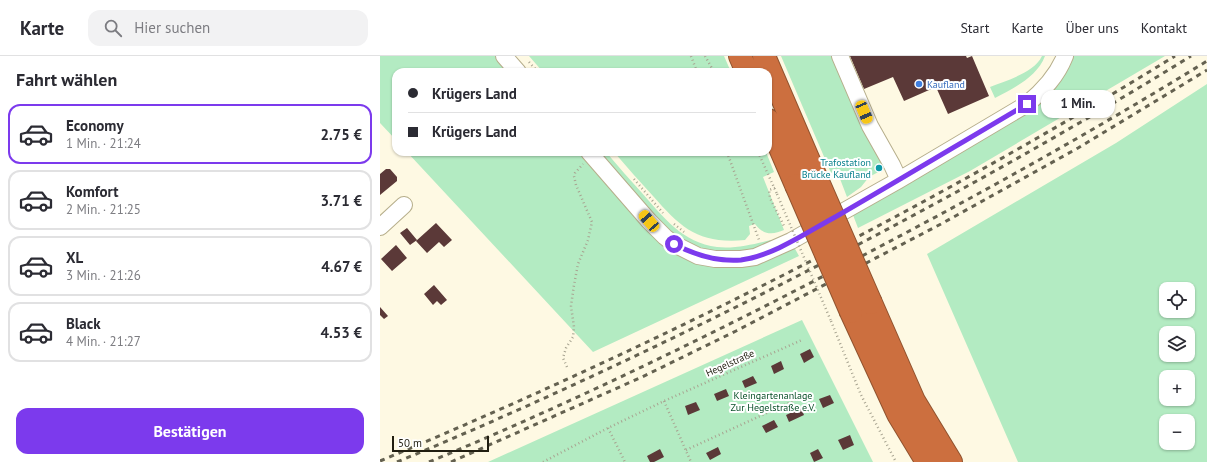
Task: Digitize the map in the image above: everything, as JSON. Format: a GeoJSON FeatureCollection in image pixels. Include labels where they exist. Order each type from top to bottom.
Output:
{"type":"FeatureCollection","features":[{"type":"Feature","properties":{"kind":"highway"},"geometry":{"type":"LineString","coordinates":[[740,56],[745,68]]}},
{"type":"Feature","properties":{"kind":"highway"},"geometry":{"type":"LineString","coordinates":[[764,56],[769,68]]}},
{"type":"Feature","properties":{"kind":"highway"},"geometry":{"type":"LineString","coordinates":[[772,75],[914,401],[951,462]]}},
{"type":"Feature","properties":{"kind":"highway"},"geometry":{"type":"LineString","coordinates":[[772,135],[787,190],[841,316],[898,414],[928,462]]}},
{"type":"Feature","properties":{"kind":"street"},"geometry":{"type":"LineString","coordinates":[[504,56],[524,67]]}},
{"type":"Feature","properties":{"kind":"street"},"geometry":{"type":"LineString","coordinates":[[840,56],[870,126],[899,180]]}},
{"type":"Feature","properties":{"kind":"street"},"geometry":{"type":"LineString","coordinates":[[593,156],[665,237],[674,244],[698,256],[715,259],[728,260],[755,257],[791,241],[899,180],[1027,104],[1052,81],[1065,56]]}},
{"type":"Feature","properties":{"kind":"street"},"geometry":{"type":"LineString","coordinates":[[380,227],[404,205]]}},
{"type":"Feature","properties":{"kind":"path"},"geometry":{"type":"LineString","coordinates":[[691,56],[696,68]]}},
{"type":"Feature","properties":{"kind":"path"},"geometry":{"type":"LineString","coordinates":[[705,56],[712,68]]}},
{"type":"Feature","properties":{"kind":"path"},"geometry":{"type":"LineString","coordinates":[[567,367],[563,358],[566,348],[573,338],[574,327],[571,306],[574,285],[578,264],[588,240],[592,222],[576,185],[574,176],[588,156]]}},
{"type":"Feature","properties":{"kind":"path"},"geometry":{"type":"LineString","coordinates":[[728,156],[759,240],[753,242]]}},
{"type":"Feature","properties":{"kind":"path"},"geometry":{"type":"LineString","coordinates":[[760,156],[774,188]]}},
{"type":"Feature","properties":{"kind":"path"},"geometry":{"type":"LineString","coordinates":[[630,175],[665,216]]}},
{"type":"Feature","properties":{"kind":"path"},"geometry":{"type":"LineString","coordinates":[[785,228],[770,198],[769,190],[774,188],[787,190],[841,316],[861,395],[896,462]]}},
{"type":"Feature","properties":{"kind":"path"},"geometry":{"type":"LineString","coordinates":[[670,221],[689,236]]}},
{"type":"Feature","properties":{"kind":"path","name":"Hegelstraße"},"geometry":{"type":"LineString","coordinates":[[543,462],[664,401],[802,340]]}},
{"type":"Feature","properties":{"kind":"path"},"geometry":{"type":"LineString","coordinates":[[686,450],[806,395]]}},
{"type":"Feature","properties":{"kind":"path"},"geometry":{"type":"LineString","coordinates":[[664,401],[691,462]]}},
{"type":"Feature","properties":{"kind":"path"},"geometry":{"type":"LineString","coordinates":[[608,428],[625,462]]}},
{"type":"Feature","properties":{"kind":"green space"},"geometry":{"type":"Polygon","coordinates":[[[380,56],[496,56],[506,68],[392,68],[392,136],[380,123],[380,56]]]}},
{"type":"Feature","properties":{"kind":"green space"},"geometry":{"type":"Polygon","coordinates":[[[529,56],[724,56],[729,68],[540,68],[529,56]]]}},
{"type":"Feature","properties":{"kind":"green space"},"geometry":{"type":"Polygon","coordinates":[[[781,56],[835,56],[884,169],[869,177],[861,187],[847,197],[837,171],[831,173],[781,56]]]}},
{"type":"Feature","properties":{"kind":"green space"},"geometry":{"type":"Polygon","coordinates":[[[1042,56],[1045,56],[1031,76],[1017,86],[995,98],[990,87],[1012,79],[1027,71],[1038,62],[1042,56]]]}},
{"type":"Feature","properties":{"kind":"green space"},"geometry":{"type":"Polygon","coordinates":[[[1074,56],[1165,56],[970,171],[858,228],[853,215],[1057,86],[1070,66],[1074,56]]]}},
{"type":"Feature","properties":{"kind":"green space"},"geometry":{"type":"Polygon","coordinates":[[[1207,84],[1207,462],[1018,462],[927,254],[1116,143],[1207,84]]]}},
{"type":"Feature","properties":{"kind":"green space"},"geometry":{"type":"Polygon","coordinates":[[[411,156],[585,156],[663,244],[698,263],[716,267],[738,267],[758,263],[794,247],[799,256],[593,352],[411,156]]]}},
{"type":"Feature","properties":{"kind":"green space"},"geometry":{"type":"Polygon","coordinates":[[[602,156],[609,156],[666,220],[675,228],[694,240],[705,245],[717,247],[744,246],[771,240],[772,243],[749,251],[724,252],[711,250],[700,247],[678,236],[658,220],[602,156]]]}},
{"type":"Feature","properties":{"kind":"green space"},"geometry":{"type":"Polygon","coordinates":[[[617,156],[768,156],[774,172],[763,177],[784,230],[776,233],[768,233],[758,228],[755,224],[749,226],[750,234],[745,240],[729,241],[703,237],[693,232],[673,217],[617,156]]]}},
{"type":"Feature","properties":{"kind":"green space","name":"Kleingartenanlage Zur Hegelstraße e.V."},"geometry":{"type":"Polygon","coordinates":[[[802,320],[873,462],[488,462],[802,320]]]}},
{"type":"Feature","properties":{"kind":"building","name":"Kaufland"},"geometry":{"type":"Polygon","coordinates":[[[850,56],[966,56],[967,58],[972,56],[989,96],[948,114],[936,87],[904,101],[893,77],[864,89],[850,56]]]}},
{"type":"Feature","properties":{"kind":"building"},"geometry":{"type":"Polygon","coordinates":[[[386,169],[390,169],[397,177],[397,181],[380,195],[380,174],[386,169]]]}},
{"type":"Feature","properties":{"kind":"building"},"geometry":{"type":"Polygon","coordinates":[[[436,223],[452,240],[444,247],[439,242],[427,253],[416,241],[436,223]]]}},
{"type":"Feature","properties":{"kind":"building"},"geometry":{"type":"Polygon","coordinates":[[[407,228],[417,240],[410,245],[400,233],[407,228]]]}},
{"type":"Feature","properties":{"kind":"building"},"geometry":{"type":"Polygon","coordinates":[[[396,245],[407,258],[392,271],[381,259],[396,245]]]}},
{"type":"Feature","properties":{"kind":"building"},"geometry":{"type":"Polygon","coordinates":[[[434,285],[447,300],[441,305],[437,301],[433,305],[424,294],[434,285]]]}},
{"type":"Feature","properties":{"kind":"building"},"geometry":{"type":"Polygon","coordinates":[[[380,307],[388,316],[384,319],[380,315],[380,307]]]}},
{"type":"Feature","properties":{"kind":"building"},"geometry":{"type":"Polygon","coordinates":[[[810,349],[814,357],[804,363],[800,354],[810,349]]]}},
{"type":"Feature","properties":{"kind":"building"},"geometry":{"type":"Polygon","coordinates":[[[781,361],[784,369],[774,374],[771,366],[781,361]]]}},
{"type":"Feature","properties":{"kind":"building"},"geometry":{"type":"Polygon","coordinates":[[[753,376],[757,383],[745,388],[742,381],[753,376]]]}},
{"type":"Feature","properties":{"kind":"building"},"geometry":{"type":"Polygon","coordinates":[[[726,389],[729,396],[717,401],[714,394],[726,389]]]}},
{"type":"Feature","properties":{"kind":"building"},"geometry":{"type":"Polygon","coordinates":[[[830,395],[834,403],[823,408],[819,399],[830,395]]]}},
{"type":"Feature","properties":{"kind":"building"},"geometry":{"type":"Polygon","coordinates":[[[696,402],[700,410],[688,415],[685,406],[696,402]]]}},
{"type":"Feature","properties":{"kind":"building"},"geometry":{"type":"Polygon","coordinates":[[[801,408],[804,415],[789,422],[786,415],[801,408]]]}},
{"type":"Feature","properties":{"kind":"building"},"geometry":{"type":"Polygon","coordinates":[[[774,420],[778,427],[766,433],[762,426],[774,420]]]}},
{"type":"Feature","properties":{"kind":"building"},"geometry":{"type":"Polygon","coordinates":[[[850,435],[854,445],[843,450],[838,440],[850,435]]]}},
{"type":"Feature","properties":{"kind":"building"},"geometry":{"type":"Polygon","coordinates":[[[718,447],[721,454],[710,460],[706,453],[718,447]]]}},
{"type":"Feature","properties":{"kind":"building"},"geometry":{"type":"Polygon","coordinates":[[[660,449],[664,457],[654,462],[650,462],[647,456],[660,449]]]}},
{"type":"Feature","properties":{"kind":"building"},"geometry":{"type":"Polygon","coordinates":[[[818,449],[823,458],[814,462],[810,453],[818,449]]]}},
{"type":"Feature","properties":{"kind":"railway"},"geometry":{"type":"LineString","coordinates":[[380,461],[585,371],[786,274],[983,169],[1175,56]]}},
{"type":"Feature","properties":{"kind":"railway"},"geometry":{"type":"LineString","coordinates":[[397,462],[567,388],[789,280],[975,182],[1106,108],[1191,56]]}},
{"type":"Feature","properties":{"kind":"railway"},"geometry":{"type":"LineString","coordinates":[[429,462],[585,394],[789,294],[1025,168],[1207,61]]}},
{"type":"Feature","properties":{"kind":"railway"},"geometry":{"type":"LineString","coordinates":[[451,462],[642,377],[736,331],[941,224],[1078,148],[1207,70]]}},
{"type":"Feature","properties":{"kind":"place","name":"Kaufland"},"geometry":{"type":"Point","coordinates":[919,84]}},
{"type":"Feature","properties":{"kind":"place","name":"Trafostation Brücke Kaufland"},"geometry":{"type":"Point","coordinates":[879,168]}},
{"type":"Feature","properties":{"kind":"route"},"geometry":{"type":"LineString","coordinates":[[674,244],[698,256],[715,259],[742,260],[755,257],[791,241],[899,180],[1027,104]]}}]}
